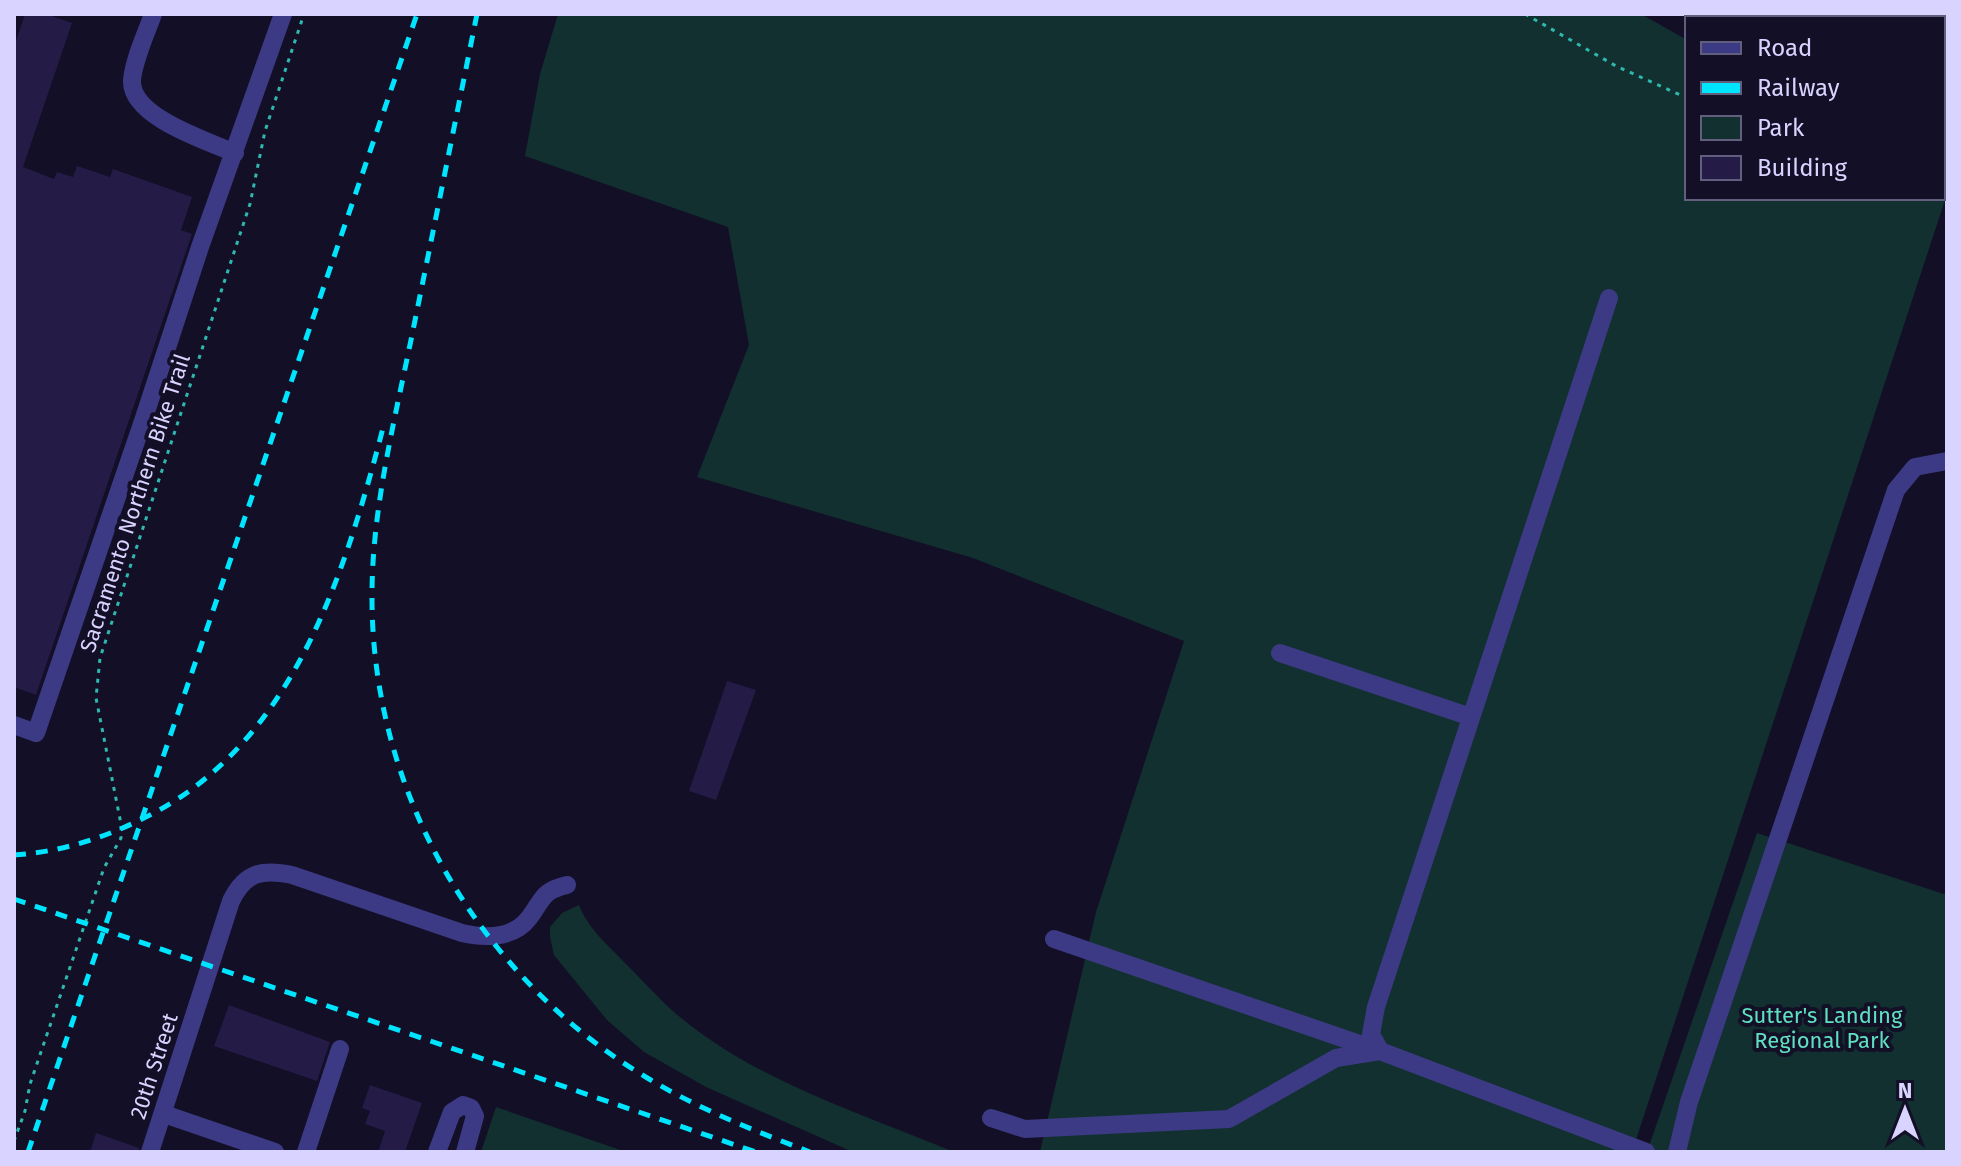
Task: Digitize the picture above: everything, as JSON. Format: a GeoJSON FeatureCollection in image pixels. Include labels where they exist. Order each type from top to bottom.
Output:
{"type":"FeatureCollection","features":[{"type":"Feature","properties":{"kind":"street"},"geometry":{"type":"LineString","coordinates":[[153,14],[132,83],[137,96],[148,111],[183,131],[235,153]]}},
{"type":"Feature","properties":{"kind":"street"},"geometry":{"type":"LineString","coordinates":[[14,725],[36,733],[200,247],[283,14]]}},
{"type":"Feature","properties":{"kind":"street"},"geometry":{"type":"LineString","coordinates":[[1380,1051],[1371,1034],[1376,1007],[1609,298]]}},
{"type":"Feature","properties":{"kind":"street"},"geometry":{"type":"LineString","coordinates":[[1677,1152],[1689,1102],[1896,490],[1915,467],[1947,461]]}},
{"type":"Feature","properties":{"kind":"street"},"geometry":{"type":"LineString","coordinates":[[1280,653],[1471,717]]}},
{"type":"Feature","properties":{"kind":"street","name":"20th Street"},"geometry":{"type":"LineString","coordinates":[[150,1152],[231,901],[242,882],[257,874],[277,872],[292,875],[462,933],[487,937],[521,926],[529,919],[541,897],[554,888],[567,885]]}},
{"type":"Feature","properties":{"kind":"street"},"geometry":{"type":"LineString","coordinates":[[1054,939],[1380,1051],[1642,1151]]}},
{"type":"Feature","properties":{"kind":"street"},"geometry":{"type":"LineString","coordinates":[[306,1152],[340,1049]]}},
{"type":"Feature","properties":{"kind":"street"},"geometry":{"type":"LineString","coordinates":[[991,1118],[1025,1129],[1229,1119],[1336,1058],[1380,1051]]}},
{"type":"Feature","properties":{"kind":"street"},"geometry":{"type":"LineString","coordinates":[[437,1152],[452,1112],[463,1105],[471,1108],[475,1116],[465,1152]]}},
{"type":"Feature","properties":{"kind":"street"},"geometry":{"type":"LineString","coordinates":[[164,1114],[275,1152]]}},
{"type":"Feature","properties":{"kind":"path","name":"Sacramento Northern Bike Trail"},"geometry":{"type":"LineString","coordinates":[[14,1141],[25,1111],[30,1084],[101,876],[121,838],[121,824],[96,698],[100,658],[250,204],[261,145],[304,14]]}},
{"type":"Feature","properties":{"kind":"path"},"geometry":{"type":"LineString","coordinates":[[1525,14],[1616,66],[1685,97]]}},
{"type":"Feature","properties":{"kind":"green space"},"geometry":{"type":"Polygon","coordinates":[[[558,14],[1641,14],[1685,39],[1685,200],[1945,200],[1947,185],[1947,194],[1632,1152],[1040,1152],[1096,912],[1184,641],[973,558],[697,477],[749,345],[728,227],[525,156],[540,74],[558,14]]]}},
{"type":"Feature","properties":{"kind":"green space","name":"Sutter's Landing Regional Park"},"geometry":{"type":"Polygon","coordinates":[[[1757,833],[1947,895],[1947,1152],[1647,1152],[1757,833]]]}},
{"type":"Feature","properties":{"kind":"green space"},"geometry":{"type":"Polygon","coordinates":[[[579,905],[600,937],[658,997],[719,1046],[817,1097],[954,1152],[853,1152],[706,1087],[644,1052],[607,1020],[554,955],[550,927],[562,913],[579,905]]]}},
{"type":"Feature","properties":{"kind":"green space"},"geometry":{"type":"Polygon","coordinates":[[[496,1107],[626,1152],[481,1152],[496,1107]]]}},
{"type":"Feature","properties":{"kind":"water"},"geometry":{"type":"Polygon","coordinates":[[[1688,14],[1947,14],[1947,146],[1945,16],[1688,14]]]}},
{"type":"Feature","properties":{"kind":"building"},"geometry":{"type":"Polygon","coordinates":[[[25,14],[46,14],[72,23],[23,167],[54,179],[57,172],[73,177],[77,166],[110,177],[113,169],[192,197],[181,230],[192,234],[36,695],[14,687],[14,47],[25,14]]]}},
{"type":"Feature","properties":{"kind":"building"},"geometry":{"type":"Polygon","coordinates":[[[727,681],[756,690],[716,800],[689,791],[727,681]]]}},
{"type":"Feature","properties":{"kind":"building"},"geometry":{"type":"Polygon","coordinates":[[[229,1005],[330,1042],[317,1081],[214,1046],[229,1005]]]}},
{"type":"Feature","properties":{"kind":"building"},"geometry":{"type":"Polygon","coordinates":[[[370,1085],[422,1103],[405,1152],[378,1152],[385,1131],[365,1124],[370,1111],[362,1108],[370,1085]]]}},
{"type":"Feature","properties":{"kind":"building"},"geometry":{"type":"Polygon","coordinates":[[[96,1133],[139,1148],[138,1152],[90,1152],[96,1133]]]}},
{"type":"Feature","properties":{"kind":"railway"},"geometry":{"type":"LineString","coordinates":[[28,1152],[417,14]]}},
{"type":"Feature","properties":{"kind":"railway"},"geometry":{"type":"LineString","coordinates":[[477,14],[391,435],[376,531],[372,595],[377,669],[391,740],[415,809],[447,874],[487,934],[534,989],[589,1038],[649,1079],[707,1110],[810,1152]]}},
{"type":"Feature","properties":{"kind":"railway"},"geometry":{"type":"LineString","coordinates":[[14,855],[80,843],[142,819],[194,788],[237,748],[274,703],[304,652],[329,598],[350,542],[383,428]]}},
{"type":"Feature","properties":{"kind":"railway"},"geometry":{"type":"LineString","coordinates":[[14,899],[756,1152]]}}]}
